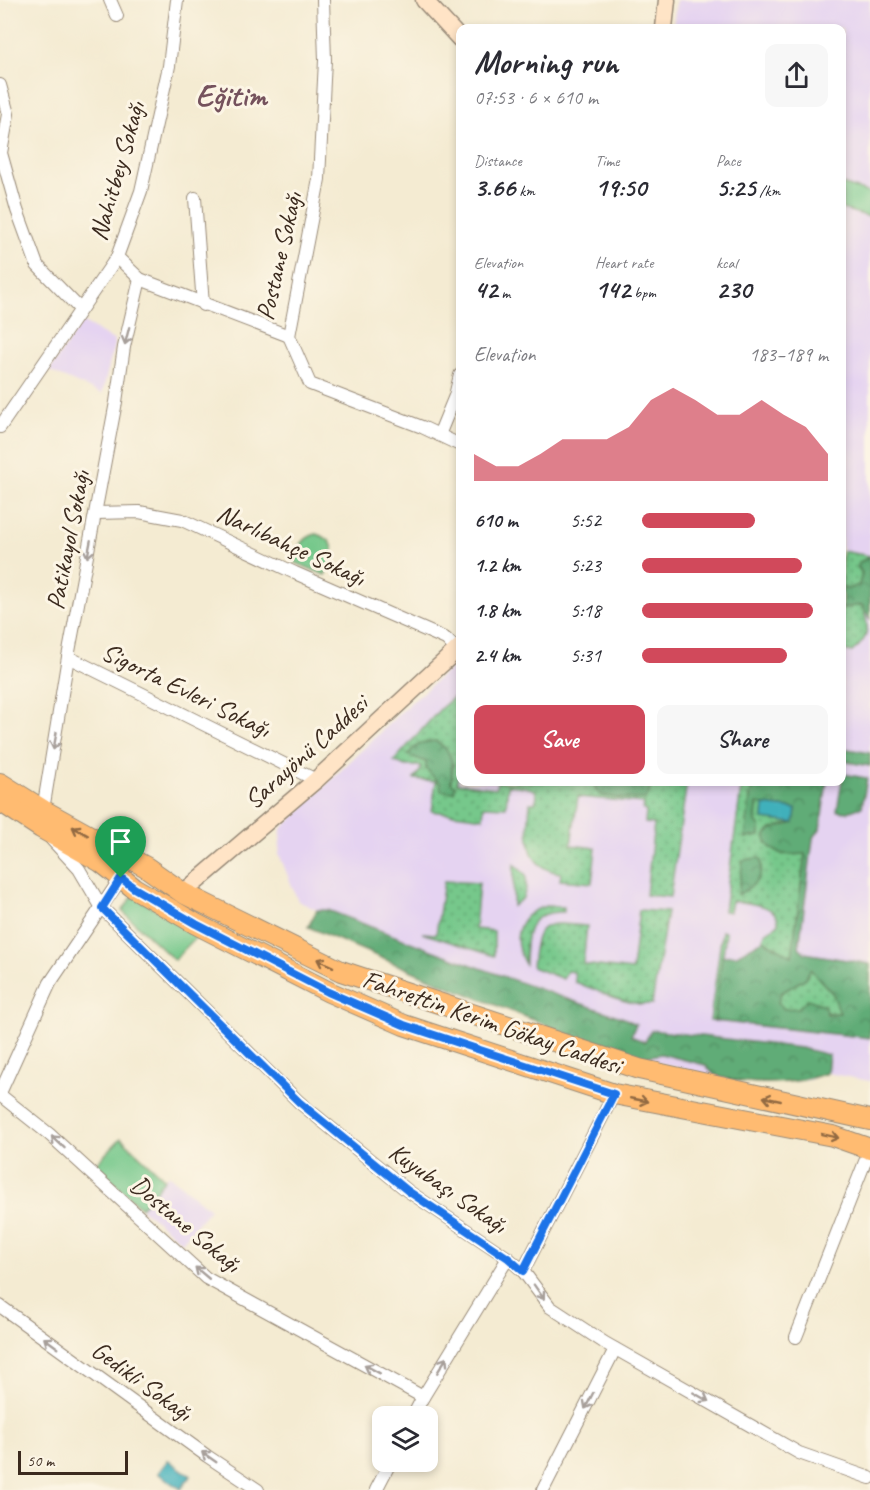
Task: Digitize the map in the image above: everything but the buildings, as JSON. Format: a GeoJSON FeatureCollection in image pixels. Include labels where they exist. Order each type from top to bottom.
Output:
{"type":"FeatureCollection","features":[{"type":"Feature","properties":{"kind":"main road","name":"Fahrettin Kerim Gökay Caddesi"},"geometry":{"type":"LineString","coordinates":[[0,783],[42,819],[134,888],[206,929],[328,992],[404,1025],[614,1094],[833,1136],[870,1149]]}},
{"type":"Feature","properties":{"kind":"main road","name":"Fahrettin Kerim Gökay Caddesi"},"geometry":{"type":"LineString","coordinates":[[0,801],[114,849],[146,867],[183,893],[351,975],[639,1069],[870,1120]]}},
{"type":"Feature","properties":{"kind":"main road"},"geometry":{"type":"LineString","coordinates":[[114,849],[121,878]]}},
{"type":"Feature","properties":{"kind":"street"},"geometry":{"type":"LineString","coordinates":[[110,0],[117,16]]}},
{"type":"Feature","properties":{"kind":"street","name":"Nahitbey Sokağı"},"geometry":{"type":"LineString","coordinates":[[1,423],[117,257],[141,191],[169,66],[177,0]]}},
{"type":"Feature","properties":{"kind":"street","name":"Postane Sokağı"},"geometry":{"type":"LineString","coordinates":[[117,257],[140,279],[289,336],[320,179],[325,60],[323,0]]}},
{"type":"Feature","properties":{"kind":"street"},"geometry":{"type":"LineString","coordinates":[[424,0],[456,35]]}},
{"type":"Feature","properties":{"kind":"street"},"geometry":{"type":"LineString","coordinates":[[664,24],[667,0]]}},
{"type":"Feature","properties":{"kind":"street"},"geometry":{"type":"LineString","coordinates":[[0,86],[8,114],[1,153],[17,210],[37,265],[81,309]]}},
{"type":"Feature","properties":{"kind":"street"},"geometry":{"type":"LineString","coordinates":[[195,198],[204,304]]}},
{"type":"Feature","properties":{"kind":"street","name":"Patikayol Sokağı"},"geometry":{"type":"LineString","coordinates":[[42,819],[124,347],[140,279]]}},
{"type":"Feature","properties":{"kind":"street"},"geometry":{"type":"LineString","coordinates":[[289,336],[310,384],[456,444]]}},
{"type":"Feature","properties":{"kind":"street"},"geometry":{"type":"LineString","coordinates":[[439,435],[456,398]]}},
{"type":"Feature","properties":{"kind":"street","name":"Narlıbahçe Sokağı"},"geometry":{"type":"LineString","coordinates":[[96,513],[139,512],[182,520],[295,573],[446,639],[456,647]]}},
{"type":"Feature","properties":{"kind":"street","name":"Sarayönü Caddesi"},"geometry":{"type":"LineString","coordinates":[[183,893],[316,780],[456,652]]}},
{"type":"Feature","properties":{"kind":"street","name":"Sigorta Evleri Sokağı"},"geometry":{"type":"LineString","coordinates":[[69,657],[316,780]]}},
{"type":"Feature","properties":{"kind":"street","name":"Kuyubaşı Sokağı"},"geometry":{"type":"LineString","coordinates":[[42,819],[79,869],[102,908],[299,1102],[408,1191],[508,1258],[523,1271],[550,1307],[615,1349],[799,1453],[870,1478]]}},
{"type":"Feature","properties":{"kind":"street"},"geometry":{"type":"LineString","coordinates":[[0,1094],[50,983],[121,878]]}},
{"type":"Feature","properties":{"kind":"street","name":"Dostane Sokağı"},"geometry":{"type":"LineString","coordinates":[[0,1094],[50,1134],[206,1278],[423,1397]]}},
{"type":"Feature","properties":{"kind":"street"},"geometry":{"type":"LineString","coordinates":[[523,1271],[614,1094]]}},
{"type":"Feature","properties":{"kind":"street"},"geometry":{"type":"LineString","coordinates":[[796,1337],[870,1149]]}},
{"type":"Feature","properties":{"kind":"street"},"geometry":{"type":"LineString","coordinates":[[418,1406],[508,1258]]}},
{"type":"Feature","properties":{"kind":"street","name":"Gedikli Sokağı"},"geometry":{"type":"LineString","coordinates":[[0,1306],[207,1456],[258,1490]]}},
{"type":"Feature","properties":{"kind":"street"},"geometry":{"type":"LineString","coordinates":[[543,1490],[615,1349]]}},
{"type":"Feature","properties":{"kind":"street"},"geometry":{"type":"LineString","coordinates":[[376,1490],[385,1472]]}},
{"type":"Feature","properties":{"kind":"shaded area"},"geometry":{"type":"Polygon","coordinates":[[[676,0],[870,0],[870,1081],[827,1073],[809,1080],[793,1082],[741,1081],[719,1078],[614,1052],[450,987],[308,926],[317,910],[298,901],[279,854],[281,829],[409,704],[456,663],[456,786],[846,786],[846,24],[673,24],[676,0]]]}},
{"type":"Feature","properties":{"kind":"shaded area"},"geometry":{"type":"Polygon","coordinates":[[[82,322],[115,341],[102,394],[49,371],[82,322]]]}},
{"type":"Feature","properties":{"kind":"shaded area"},"geometry":{"type":"Polygon","coordinates":[[[169,1175],[210,1209],[182,1242],[141,1208],[169,1175]]]}},
{"type":"Feature","properties":{"kind":"green space"},"geometry":{"type":"Polygon","coordinates":[[[846,185],[870,193],[870,217],[846,210],[846,185]]]}},
{"type":"Feature","properties":{"kind":"green space"},"geometry":{"type":"Polygon","coordinates":[[[316,534],[324,537],[332,545],[332,556],[325,575],[294,562],[304,541],[316,534]]]}},
{"type":"Feature","properties":{"kind":"green space"},"geometry":{"type":"Polygon","coordinates":[[[846,552],[870,556],[859,563],[858,568],[862,573],[859,585],[846,589],[846,552]]]}},
{"type":"Feature","properties":{"kind":"green space"},"geometry":{"type":"Polygon","coordinates":[[[870,556],[870,620],[862,605],[846,607],[846,589],[859,585],[862,573],[858,567],[859,563],[870,556]]]}},
{"type":"Feature","properties":{"kind":"green space"},"geometry":{"type":"Polygon","coordinates":[[[862,605],[867,626],[865,637],[852,652],[846,651],[846,607],[862,605]]]}},
{"type":"Feature","properties":{"kind":"green space"},"geometry":{"type":"Polygon","coordinates":[[[456,695],[456,786],[496,788],[496,786],[508,786],[506,807],[484,806],[483,818],[432,811],[436,781],[414,779],[421,766],[405,766],[394,761],[441,708],[456,695]],[[426,762],[426,769],[440,783],[451,783],[453,764],[426,762]]]}},
{"type":"Feature","properties":{"kind":"green space"},"geometry":{"type":"Polygon","coordinates":[[[436,741],[446,749],[451,759],[451,783],[456,786],[454,792],[441,791],[440,783],[426,769],[426,762],[408,755],[420,744],[436,741]]]}},
{"type":"Feature","properties":{"kind":"green space"},"geometry":{"type":"Polygon","coordinates":[[[846,749],[870,753],[870,766],[846,762],[846,749]]]}},
{"type":"Feature","properties":{"kind":"green space"},"geometry":{"type":"Polygon","coordinates":[[[846,774],[867,778],[862,807],[848,812],[837,811],[841,786],[846,786],[846,774]]]}},
{"type":"Feature","properties":{"kind":"green space"},"geometry":{"type":"Polygon","coordinates":[[[516,786],[597,786],[601,795],[645,798],[649,786],[686,786],[670,897],[646,895],[654,824],[645,823],[644,803],[578,797],[571,845],[596,848],[592,883],[560,880],[561,873],[548,870],[539,864],[530,847],[530,803],[535,803],[537,796],[535,790],[516,786]]]}},
{"type":"Feature","properties":{"kind":"green space"},"geometry":{"type":"Polygon","coordinates":[[[595,786],[651,786],[645,799],[601,795],[595,786]]]}},
{"type":"Feature","properties":{"kind":"green space"},"geometry":{"type":"Polygon","coordinates":[[[741,786],[752,786],[746,838],[756,822],[757,803],[764,805],[763,819],[794,823],[780,826],[805,854],[792,957],[763,940],[765,933],[778,925],[774,913],[761,906],[732,901],[730,912],[724,911],[741,786]]]}},
{"type":"Feature","properties":{"kind":"green space"},"geometry":{"type":"Polygon","coordinates":[[[752,786],[826,786],[820,829],[813,839],[799,947],[805,953],[870,964],[870,1038],[714,1021],[722,956],[737,955],[763,940],[792,956],[805,854],[779,853],[766,842],[766,835],[772,829],[794,823],[796,809],[757,804],[756,822],[760,827],[760,836],[745,838],[752,786]],[[810,969],[806,978],[781,993],[778,1002],[784,1009],[798,1008],[808,999],[824,1005],[827,1014],[840,1013],[833,994],[810,969]]]}},
{"type":"Feature","properties":{"kind":"green space"},"geometry":{"type":"Polygon","coordinates":[[[761,859],[762,866],[757,881],[738,895],[743,860],[761,859]]]}},
{"type":"Feature","properties":{"kind":"green space"},"geometry":{"type":"Polygon","coordinates":[[[514,864],[526,875],[526,888],[523,898],[513,906],[514,864]]]}},
{"type":"Feature","properties":{"kind":"green space"},"geometry":{"type":"Polygon","coordinates":[[[444,881],[479,883],[475,929],[494,931],[494,956],[422,933],[436,934],[444,881]]]}},
{"type":"Feature","properties":{"kind":"green space"},"geometry":{"type":"Polygon","coordinates":[[[133,896],[199,934],[174,960],[122,911],[133,896]]]}},
{"type":"Feature","properties":{"kind":"green space"},"geometry":{"type":"Polygon","coordinates":[[[547,906],[564,907],[564,912],[542,915],[535,920],[528,934],[525,964],[518,945],[519,928],[529,915],[547,906]]]}},
{"type":"Feature","properties":{"kind":"green space"},"geometry":{"type":"Polygon","coordinates":[[[317,910],[328,910],[549,993],[624,1018],[636,1024],[631,1036],[645,1042],[651,1030],[801,1048],[829,1055],[827,1073],[786,1082],[743,1082],[715,1076],[705,1065],[661,1054],[640,1058],[614,1052],[450,987],[308,927],[317,910]]]}},
{"type":"Feature","properties":{"kind":"green space"},"geometry":{"type":"Polygon","coordinates":[[[639,910],[667,912],[652,1004],[633,1003],[575,982],[574,972],[567,971],[563,979],[532,967],[536,940],[540,932],[545,927],[560,924],[587,926],[583,964],[632,970],[639,910]]]}},
{"type":"Feature","properties":{"kind":"green space"},"geometry":{"type":"Polygon","coordinates":[[[722,931],[726,933],[714,1021],[710,1021],[722,931]]]}},
{"type":"Feature","properties":{"kind":"green space"},"geometry":{"type":"Polygon","coordinates":[[[809,968],[833,994],[841,1013],[785,1010],[777,1002],[781,993],[806,978],[809,968]]]}},
{"type":"Feature","properties":{"kind":"green space"},"geometry":{"type":"Polygon","coordinates":[[[121,1138],[165,1179],[141,1208],[95,1165],[121,1138]]]}},
{"type":"Feature","properties":{"kind":"water"},"geometry":{"type":"Polygon","coordinates":[[[764,805],[796,809],[794,823],[763,819],[764,805]]]}},
{"type":"Feature","properties":{"kind":"water"},"geometry":{"type":"Polygon","coordinates":[[[168,1460],[191,1476],[181,1489],[158,1473],[168,1460]]]}},
{"type":"Feature","properties":{"kind":"district","name":"Eğitim"},"geometry":{"type":"Point","coordinates":[231,95]}},
{"type":"Feature","properties":{"kind":"route"},"geometry":{"type":"LineString","coordinates":[[121,878],[196,924],[328,992],[404,1025],[614,1094],[523,1271],[508,1258],[408,1191],[299,1102],[102,908],[121,878]]}}]}
